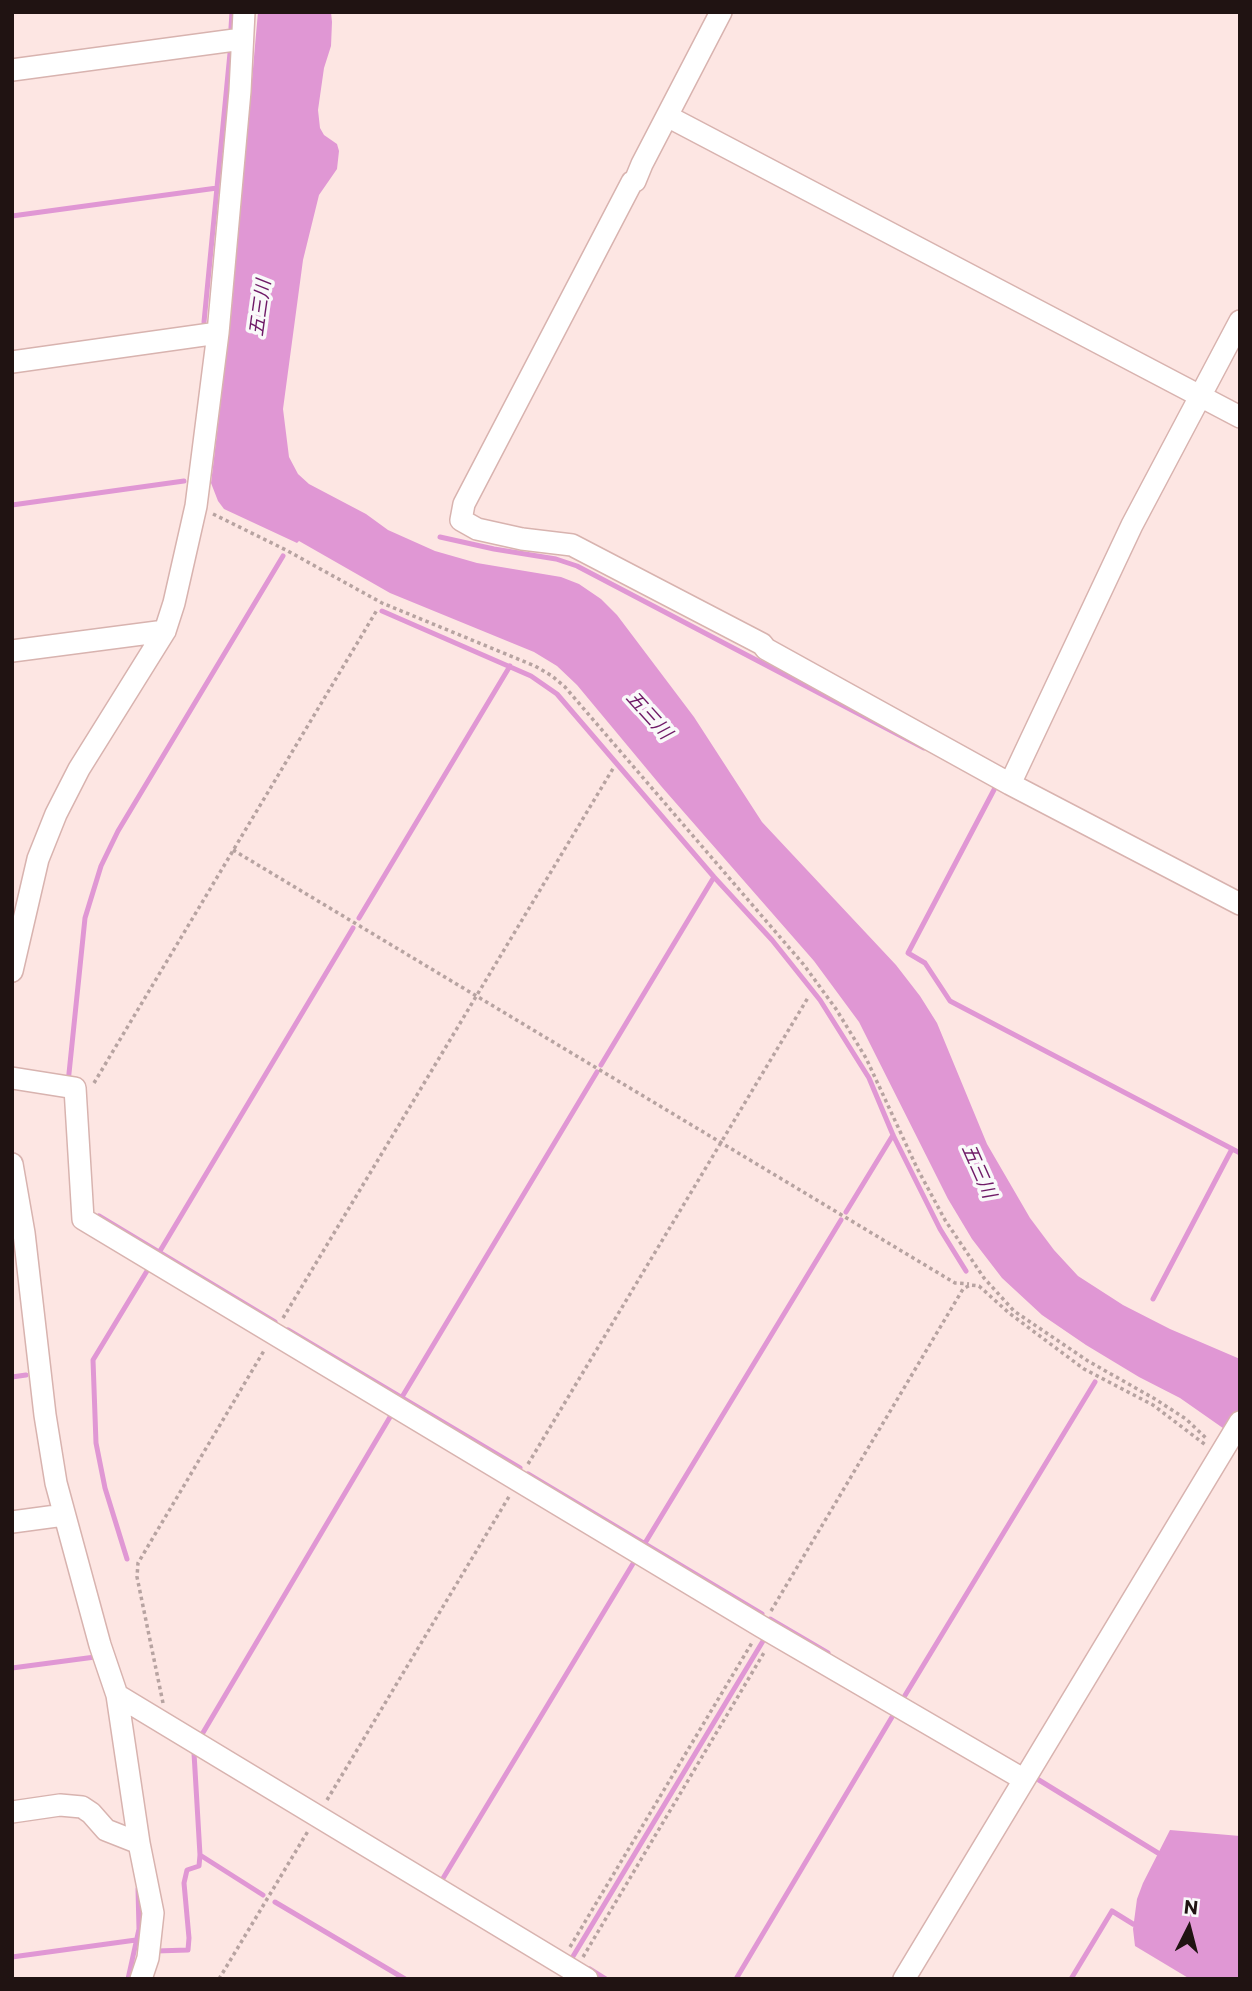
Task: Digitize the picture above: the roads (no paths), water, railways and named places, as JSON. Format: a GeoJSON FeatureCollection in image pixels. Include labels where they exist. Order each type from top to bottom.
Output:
{"type":"FeatureCollection","features":[{"type":"Feature","properties":{"kind":"street"},"geometry":{"type":"LineString","coordinates":[[12,971],[15,942],[38,859],[56,814],[79,769],[165,631],[174,603],[196,506],[218,333],[240,91],[244,12]]}},
{"type":"Feature","properties":{"kind":"street"},"geometry":{"type":"LineString","coordinates":[[721,12],[464,504],[461,520],[477,529],[522,539],[572,545],[762,644],[766,649],[1010,784],[1240,904]]}},
{"type":"Feature","properties":{"kind":"street"},"geometry":{"type":"LineString","coordinates":[[12,70],[242,39]]}},
{"type":"Feature","properties":{"kind":"street"},"geometry":{"type":"LineString","coordinates":[[667,116],[1240,417]]}},
{"type":"Feature","properties":{"kind":"street"},"geometry":{"type":"LineString","coordinates":[[1010,784],[1132,525],[1240,321]]}},
{"type":"Feature","properties":{"kind":"street"},"geometry":{"type":"LineString","coordinates":[[12,362],[218,333]]}},
{"type":"Feature","properties":{"kind":"street"},"geometry":{"type":"LineString","coordinates":[[12,651],[165,631]]}},
{"type":"Feature","properties":{"kind":"street"},"geometry":{"type":"LineString","coordinates":[[12,1079],[75,1088],[83,1219],[1023,1779]]}},
{"type":"Feature","properties":{"kind":"street"},"geometry":{"type":"LineString","coordinates":[[12,1164],[18,1234],[56,1483],[100,1645],[117,1695],[139,1843],[153,1913],[148,1958],[141,1979]]}},
{"type":"Feature","properties":{"kind":"street"},"geometry":{"type":"LineString","coordinates":[[904,1979],[1023,1779],[1230,1457],[1240,1422]]}},
{"type":"Feature","properties":{"kind":"street"},"geometry":{"type":"LineString","coordinates":[[12,1522],[64,1515]]}},
{"type":"Feature","properties":{"kind":"street"},"geometry":{"type":"LineString","coordinates":[[117,1695],[164,1726],[574,1971]]}},
{"type":"Feature","properties":{"kind":"street"},"geometry":{"type":"LineString","coordinates":[[12,1812],[60,1805],[82,1807],[106,1830],[139,1843]]}},
{"type":"Feature","properties":{"kind":"water","name":"五三川"},"geometry":{"type":"Polygon","coordinates":[[[258,12],[331,12],[332,22],[331,46],[324,68],[318,110],[320,128],[324,135],[337,144],[337,169],[319,195],[303,260],[283,409],[289,457],[298,474],[309,484],[366,514],[388,530],[435,551],[477,563],[561,577],[579,584],[601,599],[617,615],[694,717],[762,822],[896,965],[920,996],[937,1023],[987,1144],[1030,1218],[1054,1250],[1078,1276],[1123,1305],[1240,1359],[1240,1440],[1180,1398],[1086,1345],[1042,1315],[1002,1278],[972,1239],[948,1199],[859,1022],[814,961],[577,685],[557,666],[534,652],[390,593],[299,541],[297,543],[224,509],[218,501],[211,483],[231,316],[258,12]]]}},
{"type":"Feature","properties":{"kind":"water"},"geometry":{"type":"Polygon","coordinates":[[[1170,1830],[1240,1836],[1240,1979],[1190,1979],[1135,1946],[1133,1929],[1137,1899],[1170,1830]]]}},
{"type":"Feature","properties":{"kind":"waterway"},"geometry":{"type":"LineString","coordinates":[[231,28],[232,12]]}},
{"type":"Feature","properties":{"kind":"waterway"},"geometry":{"type":"LineString","coordinates":[[204,322],[230,53]]}},
{"type":"Feature","properties":{"kind":"waterway"},"geometry":{"type":"LineString","coordinates":[[12,216],[217,188]]}},
{"type":"Feature","properties":{"kind":"waterway"},"geometry":{"type":"LineString","coordinates":[[12,505],[184,481]]}},
{"type":"Feature","properties":{"kind":"waterway"},"geometry":{"type":"LineString","coordinates":[[440,537],[556,559],[577,566],[924,748]]}},
{"type":"Feature","properties":{"kind":"waterway"},"geometry":{"type":"LineString","coordinates":[[68,1083],[85,918],[101,866],[118,831],[283,556]]}},
{"type":"Feature","properties":{"kind":"waterway"},"geometry":{"type":"LineString","coordinates":[[382,611],[531,676],[557,694],[714,877],[772,940],[820,1000],[869,1078],[893,1135],[940,1229],[966,1271]]}},
{"type":"Feature","properties":{"kind":"waterway"},"geometry":{"type":"LineString","coordinates":[[359,918],[510,666]]}},
{"type":"Feature","properties":{"kind":"waterway"},"geometry":{"type":"LineString","coordinates":[[996,786],[908,953],[925,963],[950,1001],[1240,1153]]}},
{"type":"Feature","properties":{"kind":"waterway"},"geometry":{"type":"LineString","coordinates":[[601,1065],[714,877]]}},
{"type":"Feature","properties":{"kind":"waterway"},"geometry":{"type":"LineString","coordinates":[[160,1251],[353,928]]}},
{"type":"Feature","properties":{"kind":"waterway"},"geometry":{"type":"LineString","coordinates":[[399,1402],[597,1072]]}},
{"type":"Feature","properties":{"kind":"waterway"},"geometry":{"type":"LineString","coordinates":[[846,1212],[893,1135]]}},
{"type":"Feature","properties":{"kind":"waterway"},"geometry":{"type":"LineString","coordinates":[[1153,1299],[1232,1149]]}},
{"type":"Feature","properties":{"kind":"waterway"},"geometry":{"type":"LineString","coordinates":[[99,1216],[275,1322]]}},
{"type":"Feature","properties":{"kind":"waterway"},"geometry":{"type":"LineString","coordinates":[[642,1548],[841,1220]]}},
{"type":"Feature","properties":{"kind":"waterway"},"geometry":{"type":"LineString","coordinates":[[127,1559],[105,1488],[96,1443],[93,1360],[150,1266]]}},
{"type":"Feature","properties":{"kind":"waterway"},"geometry":{"type":"LineString","coordinates":[[288,1330],[520,1468]]}},
{"type":"Feature","properties":{"kind":"waterway"},"geometry":{"type":"LineString","coordinates":[[12,1377],[26,1375]]}},
{"type":"Feature","properties":{"kind":"waterway"},"geometry":{"type":"LineString","coordinates":[[901,1702],[1095,1382]]}},
{"type":"Feature","properties":{"kind":"waterway"},"geometry":{"type":"LineString","coordinates":[[203,1737],[201,1736],[393,1412]]}},
{"type":"Feature","properties":{"kind":"waterway"},"geometry":{"type":"LineString","coordinates":[[528,1474],[762,1614]]}},
{"type":"Feature","properties":{"kind":"waterway"},"geometry":{"type":"LineString","coordinates":[[442,1880],[637,1557]]}},
{"type":"Feature","properties":{"kind":"waterway"},"geometry":{"type":"LineString","coordinates":[[770,1619],[828,1653]]}},
{"type":"Feature","properties":{"kind":"waterway"},"geometry":{"type":"LineString","coordinates":[[569,1963],[766,1636]]}},
{"type":"Feature","properties":{"kind":"waterway"},"geometry":{"type":"LineString","coordinates":[[12,1668],[95,1657]]}},
{"type":"Feature","properties":{"kind":"waterway"},"geometry":{"type":"LineString","coordinates":[[736,1979],[895,1712]]}},
{"type":"Feature","properties":{"kind":"waterway"},"geometry":{"type":"LineString","coordinates":[[156,1951],[188,1950],[184,1883],[187,1870],[199,1866],[200,1855],[194,1753]]}},
{"type":"Feature","properties":{"kind":"waterway"},"geometry":{"type":"LineString","coordinates":[[1034,1777],[1158,1853]]}},
{"type":"Feature","properties":{"kind":"waterway"},"geometry":{"type":"LineString","coordinates":[[200,1855],[263,1895]]}},
{"type":"Feature","properties":{"kind":"waterway"},"geometry":{"type":"LineString","coordinates":[[128,1979],[139,1929],[138,1889]]}},
{"type":"Feature","properties":{"kind":"waterway"},"geometry":{"type":"LineString","coordinates":[[275,1902],[405,1979]]}},
{"type":"Feature","properties":{"kind":"waterway"},"geometry":{"type":"LineString","coordinates":[[1071,1979],[1112,1911],[1133,1924]]}},
{"type":"Feature","properties":{"kind":"waterway"},"geometry":{"type":"LineString","coordinates":[[12,1957],[136,1940],[144,1944]]}},
{"type":"Feature","properties":{"kind":"waterway"},"geometry":{"type":"LineString","coordinates":[[590,1969],[606,1979]]}}]}
